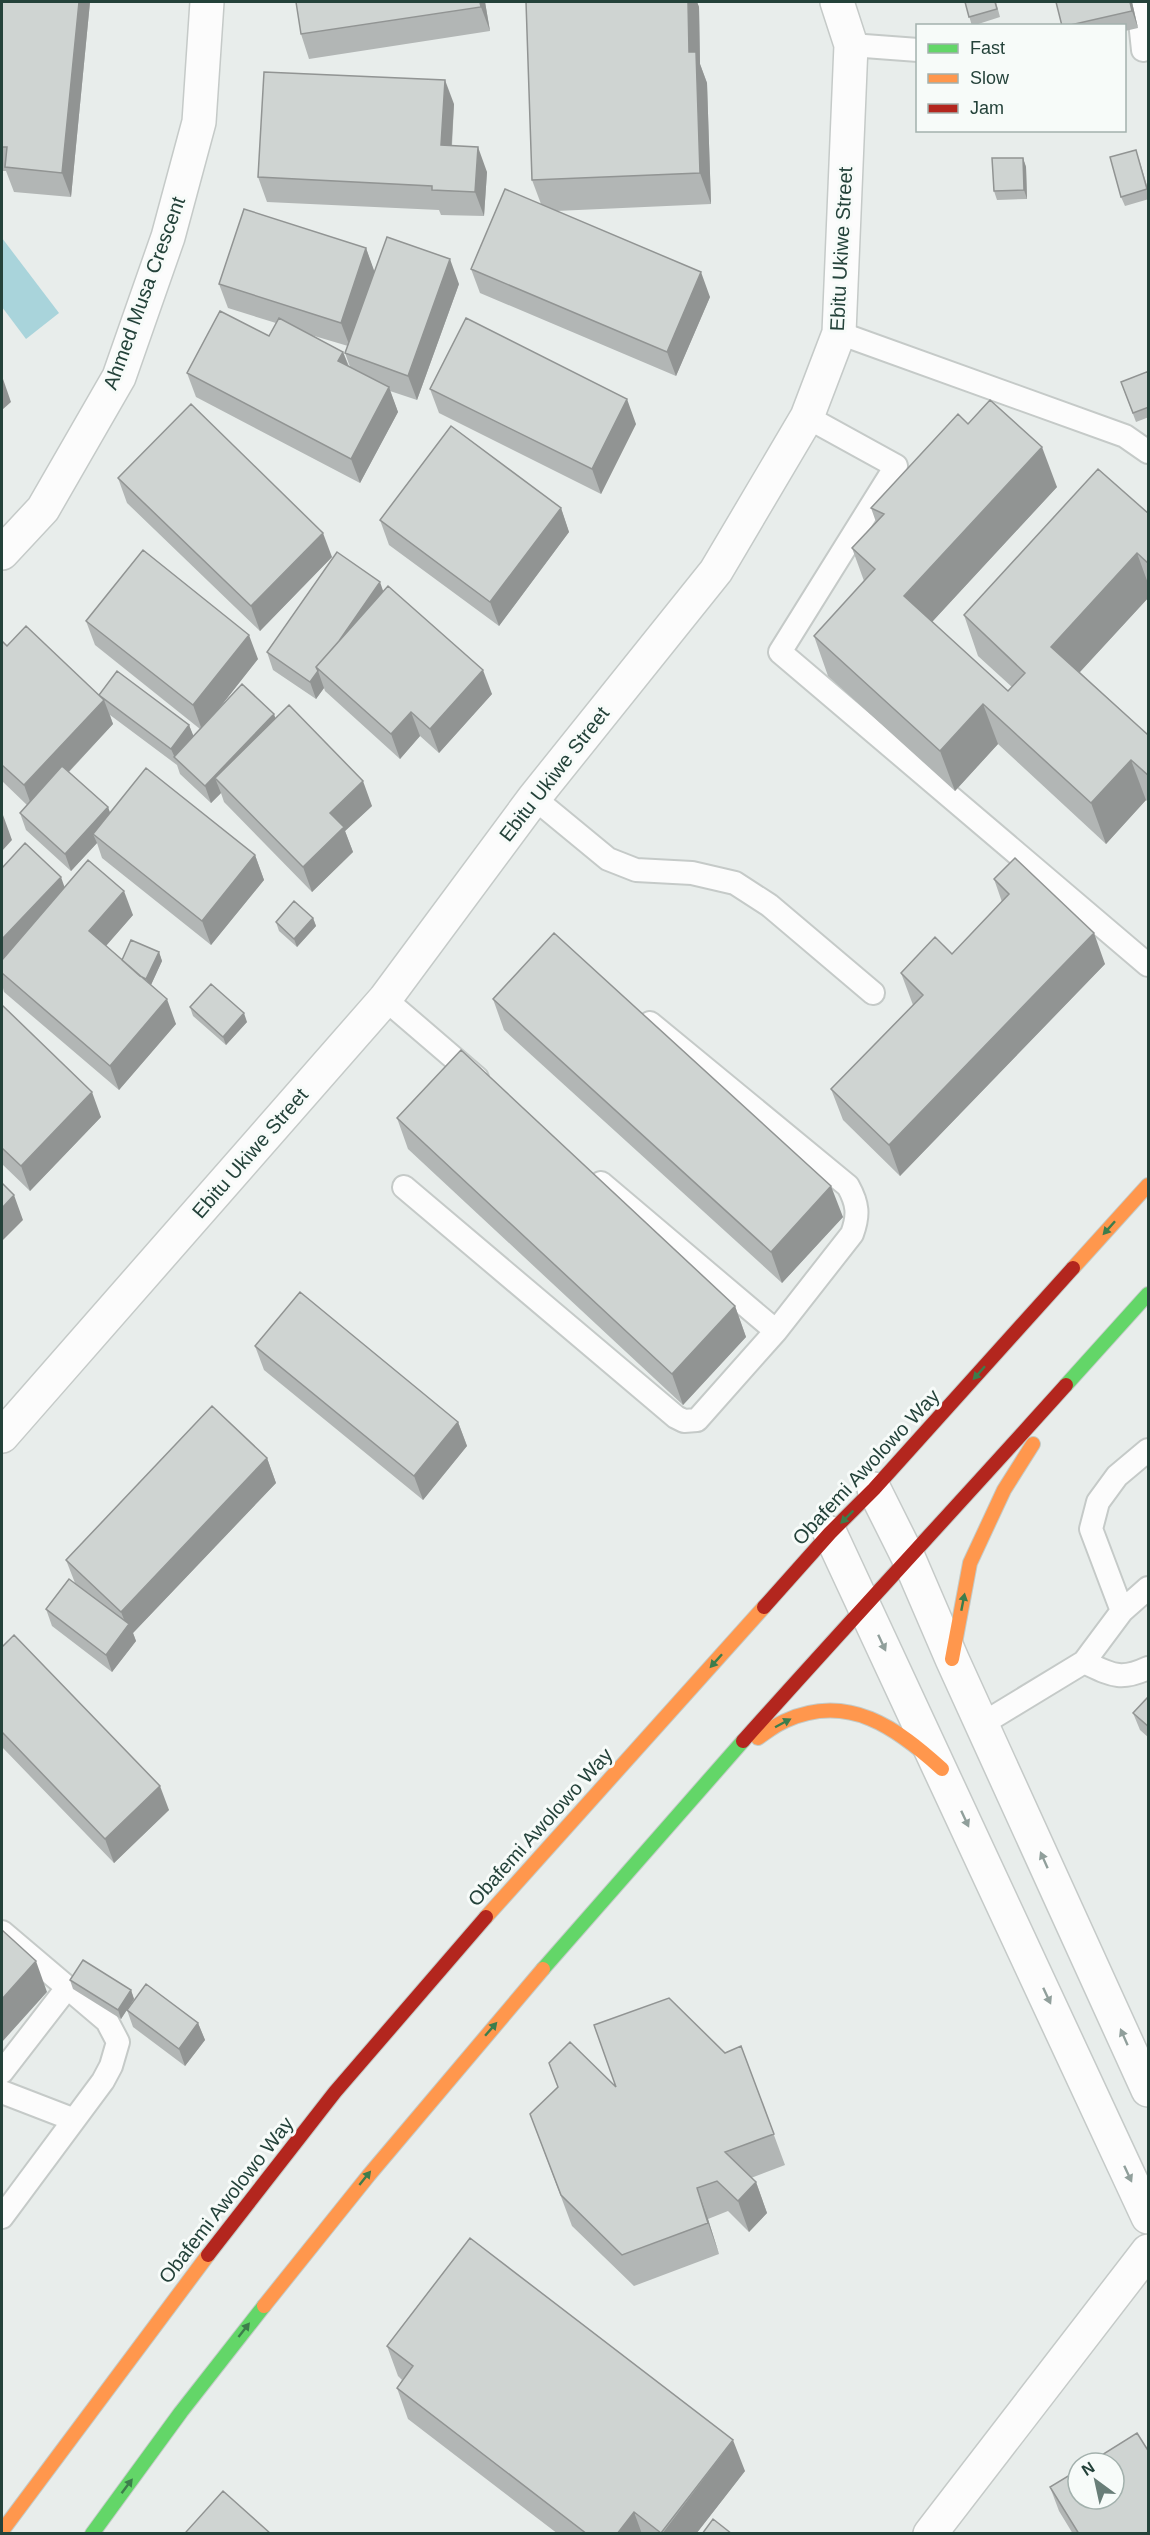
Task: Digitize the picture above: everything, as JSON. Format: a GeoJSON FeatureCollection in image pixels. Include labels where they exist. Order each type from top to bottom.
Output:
{"type":"FeatureCollection","features":[{"type":"Feature","properties":{"kind":"main road","name":"Obafemi Awolowo Way"},"geometry":{"type":"LineString","coordinates":[[2,2531],[195,2270],[335,2092],[484,1919],[830,1533],[874,1490],[1149,1185]]}},
{"type":"Feature","properties":{"kind":"main road"},"geometry":{"type":"LineString","coordinates":[[92,2534],[228,2349],[366,2175],[519,1996],[864,1604],[909,1559],[1149,1294]]}},
{"type":"Feature","properties":{"kind":"main road"},"geometry":{"type":"LineString","coordinates":[[952,1659],[970,1563],[1004,1490],[1078,1371]]}},
{"type":"Feature","properties":{"kind":"main road"},"geometry":{"type":"LineString","coordinates":[[733,1753],[788,1719],[822,1710],[849,1711],[874,1717],[893,1728],[911,1740],[942,1769]]}},
{"type":"Feature","properties":{"kind":"street","name":"Ahmed Musa Crescent"},"geometry":{"type":"LineString","coordinates":[[2,553],[43,509],[119,377],[168,237],[199,122],[207,2]]}},
{"type":"Feature","properties":{"kind":"street","name":"Ebitu Ukiwe Street"},"geometry":{"type":"LineString","coordinates":[[2,1436],[385,999],[534,798],[716,571],[807,417],[839,333],[851,45],[837,2]]}},
{"type":"Feature","properties":{"kind":"street"},"geometry":{"type":"LineString","coordinates":[[874,1490],[909,1559],[952,1659],[1149,2090]]}},
{"type":"Feature","properties":{"kind":"street"},"geometry":{"type":"LineString","coordinates":[[830,1533],[1149,2217]]}},
{"type":"Feature","properties":{"kind":"street"},"geometry":{"type":"LineString","coordinates":[[930,2534],[1149,2251]]}},
{"type":"Feature","properties":{"kind":"lane"},"geometry":{"type":"LineString","coordinates":[[1138,2],[1139,51]]}},
{"type":"Feature","properties":{"kind":"lane"},"geometry":{"type":"LineString","coordinates":[[851,45],[916,50]]}},
{"type":"Feature","properties":{"kind":"lane"},"geometry":{"type":"LineString","coordinates":[[839,333],[1125,436],[1149,452]]}},
{"type":"Feature","properties":{"kind":"lane"},"geometry":{"type":"LineString","coordinates":[[807,417],[896,466],[780,652],[1149,965]]}},
{"type":"Feature","properties":{"kind":"lane"},"geometry":{"type":"LineString","coordinates":[[534,798],[608,859],[636,870],[692,873],[735,883],[769,905],[873,993]]}},
{"type":"Feature","properties":{"kind":"lane"},"geometry":{"type":"LineString","coordinates":[[385,999],[494,1092]]}},
{"type":"Feature","properties":{"kind":"lane"},"geometry":{"type":"LineString","coordinates":[[404,1187],[676,1417],[684,1421],[697,1420],[776,1331],[852,1234],[858,1217],[856,1201],[848,1186],[630,1006]]}},
{"type":"Feature","properties":{"kind":"lane"},"geometry":{"type":"LineString","coordinates":[[585,1169],[776,1331]]}},
{"type":"Feature","properties":{"kind":"lane"},"geometry":{"type":"LineString","coordinates":[[1122,1611],[1091,1529],[1098,1502],[1117,1476],[1149,1450]]}},
{"type":"Feature","properties":{"kind":"lane"},"geometry":{"type":"LineString","coordinates":[[982,1724],[1084,1662],[1122,1611],[1149,1588]]}},
{"type":"Feature","properties":{"kind":"lane"},"geometry":{"type":"LineString","coordinates":[[1084,1662],[1111,1674],[1128,1677],[1149,1668]]}},
{"type":"Feature","properties":{"kind":"lane"},"geometry":{"type":"LineString","coordinates":[[2,1932],[107,2020],[118,2042],[107,2075],[10,2190],[2,2217]]}},
{"type":"Feature","properties":{"kind":"lane"},"geometry":{"type":"LineString","coordinates":[[2,2072],[67,1988]]}},
{"type":"Feature","properties":{"kind":"lane"},"geometry":{"type":"LineString","coordinates":[[2,2092],[72,2119]]}},
{"type":"Feature","properties":{"kind":"water"},"geometry":{"type":"Polygon","coordinates":[[[2,238],[59,313],[26,339],[2,307],[2,238]]]}},
{"type":"Feature","properties":{"kind":"building"},"geometry":{"type":"Polygon","coordinates":[[[2,2],[79,2],[62,173],[5,167],[7,147],[2,147],[2,2]]]}},
{"type":"Feature","properties":{"kind":"building"},"geometry":{"type":"Polygon","coordinates":[[[296,2],[480,2],[481,7],[301,34],[296,2]]]}},
{"type":"Feature","properties":{"kind":"building"},"geometry":{"type":"Polygon","coordinates":[[[526,2],[688,2],[689,52],[696,52],[700,173],[532,180],[526,2]]]}},
{"type":"Feature","properties":{"kind":"building"},"geometry":{"type":"Polygon","coordinates":[[[965,2],[995,2],[997,9],[969,17],[965,2]]]}},
{"type":"Feature","properties":{"kind":"building"},"geometry":{"type":"Polygon","coordinates":[[[1056,2],[1130,2],[1132,11],[1075,24],[1062,24],[1056,2]]]}},
{"type":"Feature","properties":{"kind":"building"},"geometry":{"type":"Polygon","coordinates":[[[264,72],[445,80],[441,145],[478,147],[475,192],[432,190],[432,186],[258,177],[264,72]]]}},
{"type":"Feature","properties":{"kind":"building"},"geometry":{"type":"Polygon","coordinates":[[[1136,150],[1147,189],[1121,197],[1110,157],[1136,150]]]}},
{"type":"Feature","properties":{"kind":"building"},"geometry":{"type":"Polygon","coordinates":[[[992,158],[1023,158],[1024,190],[994,191],[992,158]]]}},
{"type":"Feature","properties":{"kind":"building"},"geometry":{"type":"Polygon","coordinates":[[[505,189],[701,272],[667,352],[471,269],[505,189]]]}},
{"type":"Feature","properties":{"kind":"building"},"geometry":{"type":"Polygon","coordinates":[[[244,209],[366,248],[341,323],[219,284],[244,209]]]}},
{"type":"Feature","properties":{"kind":"building"},"geometry":{"type":"Polygon","coordinates":[[[387,237],[450,259],[408,376],[345,353],[387,237]]]}},
{"type":"Feature","properties":{"kind":"building"},"geometry":{"type":"Polygon","coordinates":[[[220,311],[269,336],[279,318],[343,352],[338,361],[389,387],[351,459],[187,373],[220,311]]]}},
{"type":"Feature","properties":{"kind":"building"},"geometry":{"type":"Polygon","coordinates":[[[466,318],[627,399],[592,469],[430,389],[466,318]]]}},
{"type":"Feature","properties":{"kind":"building"},"geometry":{"type":"Polygon","coordinates":[[[1149,371],[1149,407],[1133,413],[1121,382],[1149,371]]]}},
{"type":"Feature","properties":{"kind":"building"},"geometry":{"type":"Polygon","coordinates":[[[990,400],[1042,447],[904,596],[1008,691],[1025,673],[964,615],[1098,469],[1149,514],[1149,564],[1137,553],[1051,647],[1147,734],[1149,732],[1149,776],[1131,760],[1091,803],[983,704],[940,751],[814,636],[875,569],[852,548],[884,514],[871,508],[958,414],[968,424],[990,400]]]}},
{"type":"Feature","properties":{"kind":"building"},"geometry":{"type":"Polygon","coordinates":[[[191,404],[323,533],[251,606],[118,478],[191,404]]]}},
{"type":"Feature","properties":{"kind":"building"},"geometry":{"type":"Polygon","coordinates":[[[451,426],[561,508],[490,602],[380,520],[451,426]]]}},
{"type":"Feature","properties":{"kind":"building"},"geometry":{"type":"Polygon","coordinates":[[[143,550],[249,635],[193,705],[86,621],[143,550]]]}},
{"type":"Feature","properties":{"kind":"building"},"geometry":{"type":"Polygon","coordinates":[[[337,552],[380,582],[339,641],[316,667],[318,671],[310,682],[267,652],[337,552]]]}},
{"type":"Feature","properties":{"kind":"building"},"geometry":{"type":"Polygon","coordinates":[[[388,586],[483,670],[430,729],[411,712],[391,734],[316,667],[388,586]]]}},
{"type":"Feature","properties":{"kind":"building"},"geometry":{"type":"Polygon","coordinates":[[[26,626],[104,700],[24,785],[2,765],[2,641],[7,646],[26,626]]]}},
{"type":"Feature","properties":{"kind":"building"},"geometry":{"type":"Polygon","coordinates":[[[117,671],[189,725],[171,749],[99,695],[117,671]]]}},
{"type":"Feature","properties":{"kind":"building"},"geometry":{"type":"Polygon","coordinates":[[[242,684],[274,714],[205,786],[174,757],[242,684]]]}},
{"type":"Feature","properties":{"kind":"building"},"geometry":{"type":"Polygon","coordinates":[[[289,705],[363,781],[330,813],[344,827],[303,867],[215,778],[289,705]]]}},
{"type":"Feature","properties":{"kind":"building"},"geometry":{"type":"Polygon","coordinates":[[[62,766],[108,807],[65,854],[20,813],[62,766]]]}},
{"type":"Feature","properties":{"kind":"building"},"geometry":{"type":"Polygon","coordinates":[[[146,768],[255,855],[202,921],[93,834],[146,768]]]}},
{"type":"Feature","properties":{"kind":"building"},"geometry":{"type":"Polygon","coordinates":[[[25,843],[61,877],[2,939],[2,868],[25,843]]]}},
{"type":"Feature","properties":{"kind":"building"},"geometry":{"type":"Polygon","coordinates":[[[1015,858],[1094,933],[889,1145],[831,1089],[923,995],[901,973],[935,937],[952,954],[1009,894],[994,879],[1015,858]]]}},
{"type":"Feature","properties":{"kind":"building"},"geometry":{"type":"Polygon","coordinates":[[[88,860],[124,891],[89,931],[167,999],[110,1066],[2,973],[2,960],[88,860]]]}},
{"type":"Feature","properties":{"kind":"building"},"geometry":{"type":"Polygon","coordinates":[[[294,901],[313,918],[294,939],[276,922],[294,901]]]}},
{"type":"Feature","properties":{"kind":"building"},"geometry":{"type":"Polygon","coordinates":[[[554,933],[831,1186],[771,1252],[493,999],[554,933]]]}},
{"type":"Feature","properties":{"kind":"building"},"geometry":{"type":"Polygon","coordinates":[[[131,940],[159,952],[146,979],[122,960],[131,940]]]}},
{"type":"Feature","properties":{"kind":"building"},"geometry":{"type":"Polygon","coordinates":[[[211,984],[244,1013],[223,1037],[190,1007],[211,984]]]}},
{"type":"Feature","properties":{"kind":"building"},"geometry":{"type":"Polygon","coordinates":[[[2,1005],[92,1092],[21,1166],[2,1148],[2,1005]]]}},
{"type":"Feature","properties":{"kind":"building"},"geometry":{"type":"Polygon","coordinates":[[[461,1050],[735,1306],[672,1374],[397,1118],[461,1050]]]}},
{"type":"Feature","properties":{"kind":"building"},"geometry":{"type":"Polygon","coordinates":[[[2,1183],[14,1195],[2,1208],[2,1183]]]}},
{"type":"Feature","properties":{"kind":"building"},"geometry":{"type":"Polygon","coordinates":[[[300,1292],[458,1422],[414,1476],[255,1346],[300,1292]]]}},
{"type":"Feature","properties":{"kind":"building"},"geometry":{"type":"Polygon","coordinates":[[[212,1406],[267,1458],[121,1612],[66,1560],[212,1406]]]}},
{"type":"Feature","properties":{"kind":"building"},"geometry":{"type":"Polygon","coordinates":[[[69,1579],[129,1624],[106,1655],[46,1609],[69,1579]]]}},
{"type":"Feature","properties":{"kind":"building"},"geometry":{"type":"Polygon","coordinates":[[[14,1635],[160,1786],[105,1839],[2,1732],[2,1647],[14,1635]]]}},
{"type":"Feature","properties":{"kind":"building"},"geometry":{"type":"Polygon","coordinates":[[[1149,1696],[1149,1727],[1133,1713],[1149,1696]]]}},
{"type":"Feature","properties":{"kind":"building"},"geometry":{"type":"Polygon","coordinates":[[[2,1930],[36,1961],[2,1999],[2,1930]]]}},
{"type":"Feature","properties":{"kind":"building"},"geometry":{"type":"Polygon","coordinates":[[[83,1960],[131,1990],[118,2010],[70,1980],[83,1960]]]}},
{"type":"Feature","properties":{"kind":"building"},"geometry":{"type":"Polygon","coordinates":[[[146,1984],[198,2023],[179,2049],[127,2010],[146,1984]]]}},
{"type":"Feature","properties":{"kind":"building"},"geometry":{"type":"Polygon","coordinates":[[[669,1998],[725,2053],[741,2046],[774,2134],[725,2152],[756,2182],[738,2201],[717,2181],[697,2188],[708,2223],[622,2255],[561,2195],[530,2114],[558,2087],[549,2063],[570,2042],[616,2087],[594,2025],[669,1998]]]}},
{"type":"Feature","properties":{"kind":"building"},"geometry":{"type":"Polygon","coordinates":[[[470,2238],[733,2440],[661,2533],[634,2512],[617,2534],[587,2534],[397,2388],[413,2366],[387,2346],[470,2238]]]}},
{"type":"Feature","properties":{"kind":"building"},"geometry":{"type":"Polygon","coordinates":[[[1137,2433],[1149,2452],[1149,2534],[1079,2534],[1050,2487],[1066,2477],[1066,2511],[1126,2511],[1126,2451],[1108,2451],[1137,2433]]]}},
{"type":"Feature","properties":{"kind":"building"},"geometry":{"type":"Polygon","coordinates":[[[223,2491],[271,2534],[187,2534],[186,2532],[223,2491]]]}},
{"type":"Feature","properties":{"kind":"building"},"geometry":{"type":"Polygon","coordinates":[[[713,2519],[732,2534],[702,2534],[713,2519]]]}},
{"type":"Feature","properties":{"kind":"traffic: fast"},"geometry":{"type":"LineString","coordinates":[[1066,1385],[1148,1294]]}},
{"type":"Feature","properties":{"kind":"traffic: fast"},"geometry":{"type":"LineString","coordinates":[[543,1969],[743,1741]]}},
{"type":"Feature","properties":{"kind":"traffic: fast"},"geometry":{"type":"LineString","coordinates":[[92,2534],[181,2412],[264,2306]]}},
{"type":"Feature","properties":{"kind":"traffic: slow"},"geometry":{"type":"LineString","coordinates":[[1073,1268],[1148,1185]]}},
{"type":"Feature","properties":{"kind":"traffic: slow"},"geometry":{"type":"LineString","coordinates":[[952,1659],[970,1563],[1004,1490],[1033,1444]]}},
{"type":"Feature","properties":{"kind":"traffic: slow"},"geometry":{"type":"LineString","coordinates":[[486,1917],[764,1607]]}},
{"type":"Feature","properties":{"kind":"traffic: slow"},"geometry":{"type":"LineString","coordinates":[[758,1738],[781,1723],[808,1713],[830,1710],[850,1713],[889,1728],[942,1769]]}},
{"type":"Feature","properties":{"kind":"traffic: slow"},"geometry":{"type":"LineString","coordinates":[[264,2306],[369,2175],[543,1969]]}},
{"type":"Feature","properties":{"kind":"traffic: slow"},"geometry":{"type":"LineString","coordinates":[[2,2531],[208,2255]]}},
{"type":"Feature","properties":{"kind":"traffic: jam"},"geometry":{"type":"LineString","coordinates":[[764,1607],[830,1533],[874,1489],[1073,1268]]}},
{"type":"Feature","properties":{"kind":"traffic: jam"},"geometry":{"type":"LineString","coordinates":[[743,1741],[1066,1385]]}},
{"type":"Feature","properties":{"kind":"traffic: jam"},"geometry":{"type":"LineString","coordinates":[[208,2255],[335,2092],[486,1917]]}}]}
